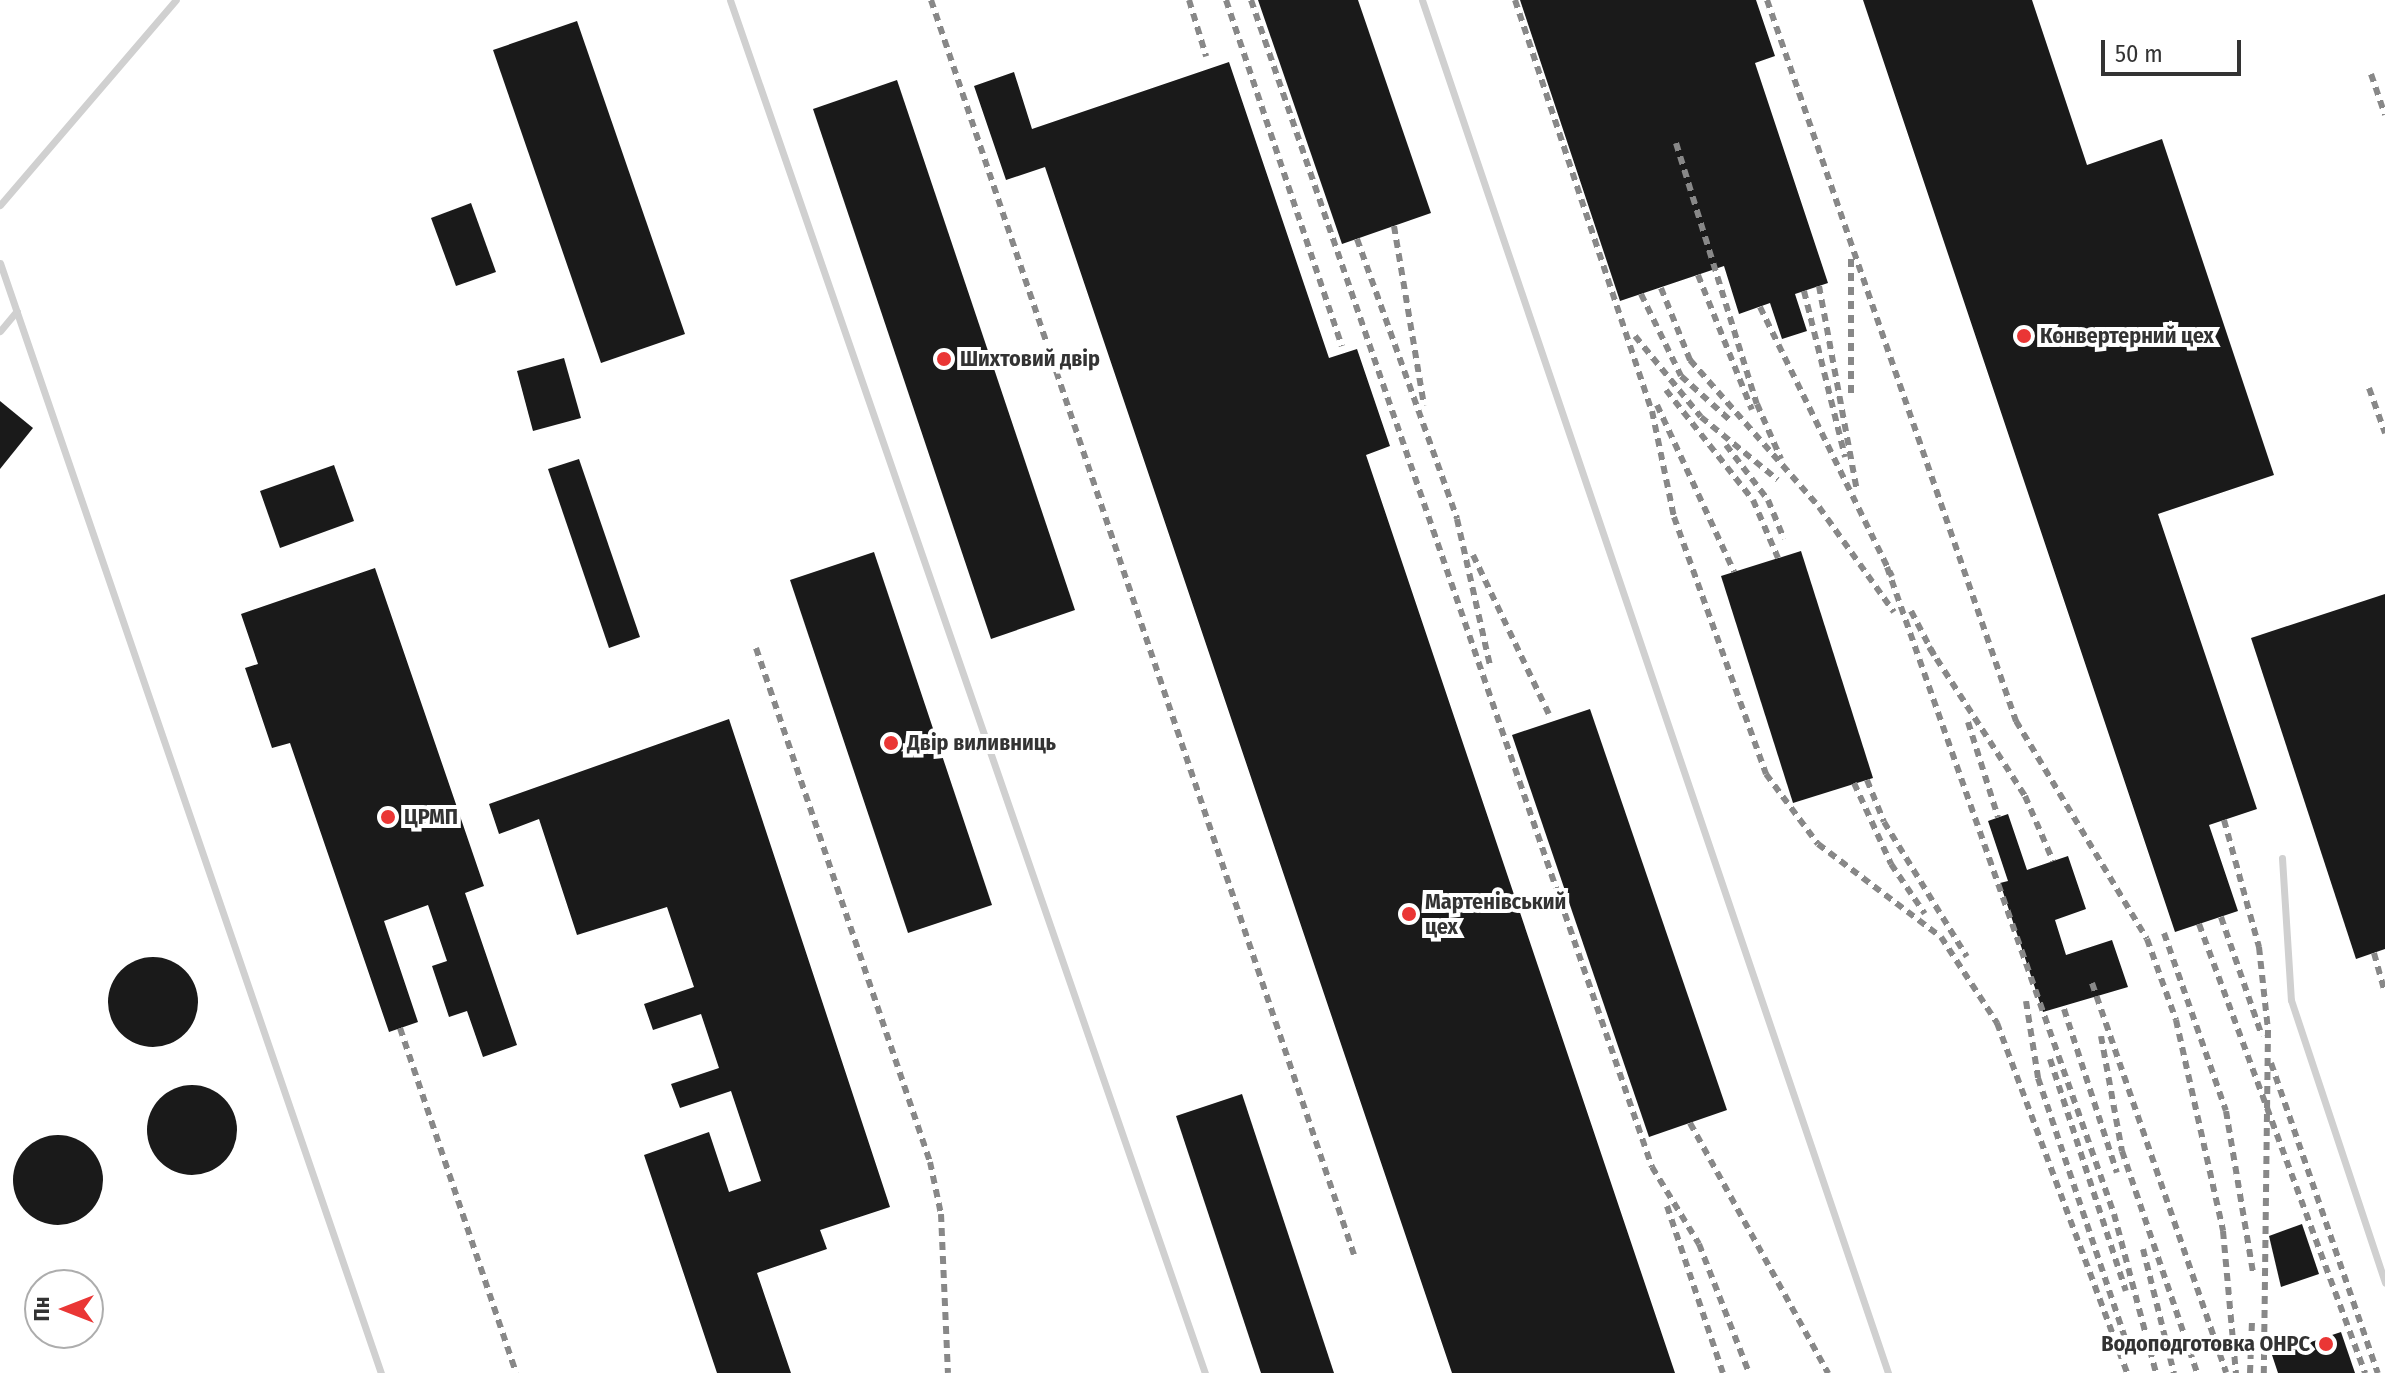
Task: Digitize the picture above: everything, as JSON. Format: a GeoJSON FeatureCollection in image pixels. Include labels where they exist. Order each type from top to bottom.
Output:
{"type":"FeatureCollection","features":[{"type":"Feature","properties":{"kind":"lane"},"geometry":{"type":"LineString","coordinates":[[0,205],[176,0]]}},
{"type":"Feature","properties":{"kind":"lane"},"geometry":{"type":"LineString","coordinates":[[730,0],[1205,1373]]}},
{"type":"Feature","properties":{"kind":"lane"},"geometry":{"type":"LineString","coordinates":[[1422,0],[1888,1373]]}},
{"type":"Feature","properties":{"kind":"lane"},"geometry":{"type":"LineString","coordinates":[[0,263],[381,1373]]}},
{"type":"Feature","properties":{"kind":"lane"},"geometry":{"type":"LineString","coordinates":[[0,331],[17,311]]}},
{"type":"Feature","properties":{"kind":"lane"},"geometry":{"type":"LineString","coordinates":[[2282,858],[2291,1000],[2381,1255],[2385,1283]]}},
{"type":"Feature","properties":{"kind":"building"},"geometry":{"type":"Polygon","coordinates":[[[1258,0],[1358,0],[1431,213],[1342,244],[1258,0]]]}},
{"type":"Feature","properties":{"kind":"building"},"geometry":{"type":"Polygon","coordinates":[[[1520,0],[1756,0],[1775,56],[1755,63],[1828,283],[1795,294],[1807,331],[1782,339],[1770,303],[1739,314],[1724,266],[1620,301],[1520,0]]]}},
{"type":"Feature","properties":{"kind":"building","name":"Конвертерний цех"},"geometry":{"type":"Polygon","coordinates":[[[1863,0],[2032,0],[2087,165],[2162,139],[2274,475],[2158,514],[2257,809],[2209,825],[2238,911],[2175,932],[1863,0]]]}},
{"type":"Feature","properties":{"kind":"building"},"geometry":{"type":"Polygon","coordinates":[[[577,21],[685,334],[601,363],[493,50],[577,21]]]}},
{"type":"Feature","properties":{"kind":"building","name":"Мартенівський цех"},"geometry":{"type":"Polygon","coordinates":[[[1229,62],[1329,358],[1357,349],[1390,446],[1366,455],[1675,1373],[1452,1373],[1045,167],[1006,180],[974,86],[1014,72],[1032,129],[1229,62]]]}},
{"type":"Feature","properties":{"kind":"building","name":"Шихтовий двір"},"geometry":{"type":"Polygon","coordinates":[[[897,80],[1075,610],[991,639],[813,109],[897,80]]]}},
{"type":"Feature","properties":{"kind":"building"},"geometry":{"type":"Polygon","coordinates":[[[471,203],[496,272],[456,286],[431,218],[471,203]]]}},
{"type":"Feature","properties":{"kind":"building"},"geometry":{"type":"Polygon","coordinates":[[[564,358],[581,418],[533,431],[517,371],[564,358]]]}},
{"type":"Feature","properties":{"kind":"building"},"geometry":{"type":"Polygon","coordinates":[[[0,401],[33,428],[0,469],[0,401]]]}},
{"type":"Feature","properties":{"kind":"building"},"geometry":{"type":"Polygon","coordinates":[[[579,459],[640,637],[609,648],[548,469],[579,459]]]}},
{"type":"Feature","properties":{"kind":"building"},"geometry":{"type":"Polygon","coordinates":[[[334,465],[354,521],[280,548],[260,491],[334,465]]]}},
{"type":"Feature","properties":{"kind":"building"},"geometry":{"type":"Polygon","coordinates":[[[1801,551],[1873,778],[1793,803],[1721,576],[1801,551]]]}},
{"type":"Feature","properties":{"kind":"building","name":"Двір виливниць"},"geometry":{"type":"Polygon","coordinates":[[[874,552],[992,905],[908,933],[790,580],[874,552]]]}},
{"type":"Feature","properties":{"kind":"building","name":"ЦРМП"},"geometry":{"type":"Polygon","coordinates":[[[375,568],[484,886],[465,893],[517,1045],[483,1057],[467,1011],[449,1017],[432,966],[447,961],[428,905],[384,921],[418,1022],[389,1032],[290,743],[272,748],[245,668],[258,664],[241,614],[375,568]]]}},
{"type":"Feature","properties":{"kind":"building"},"geometry":{"type":"Polygon","coordinates":[[[2385,594],[2385,949],[2356,959],[2251,638],[2385,594]]]}},
{"type":"Feature","properties":{"kind":"building"},"geometry":{"type":"Polygon","coordinates":[[[1590,709],[1727,1110],[1649,1137],[1512,735],[1590,709]]]}},
{"type":"Feature","properties":{"kind":"building"},"geometry":{"type":"Polygon","coordinates":[[[729,719],[890,1207],[820,1230],[827,1249],[757,1273],[791,1373],[717,1373],[644,1155],[709,1132],[729,1192],[761,1181],[731,1091],[680,1108],[671,1084],[719,1068],[701,1014],[653,1030],[644,1004],[694,987],[667,907],[577,935],[539,819],[499,834],[489,804],[729,719]]]}},
{"type":"Feature","properties":{"kind":"building"},"geometry":{"type":"Polygon","coordinates":[[[2008,814],[2027,870],[2068,856],[2086,909],[2055,920],[2066,955],[2112,940],[2128,987],[2043,1012],[2000,883],[2008,881],[1988,821],[2008,814]]]}},
{"type":"Feature","properties":{"kind":"building"},"geometry":{"type":"Polygon","coordinates":[[[153,957],[170,961],[185,970],[194,985],[198,1002],[194,1019],[185,1034],[170,1043],[153,1047],[136,1043],[121,1034],[112,1019],[108,1002],[112,985],[121,970],[136,961],[153,957]]]}},
{"type":"Feature","properties":{"kind":"building"},"geometry":{"type":"Polygon","coordinates":[[[192,1085],[209,1089],[224,1098],[233,1113],[237,1130],[233,1147],[224,1162],[209,1171],[192,1175],[175,1171],[160,1162],[151,1147],[147,1130],[151,1113],[160,1098],[175,1089],[192,1085]]]}},
{"type":"Feature","properties":{"kind":"building"},"geometry":{"type":"Polygon","coordinates":[[[1242,1094],[1334,1373],[1261,1373],[1176,1116],[1242,1094]]]}},
{"type":"Feature","properties":{"kind":"building"},"geometry":{"type":"Polygon","coordinates":[[[58,1135],[75,1139],[90,1148],[99,1163],[103,1180],[99,1197],[90,1212],[75,1221],[58,1225],[41,1221],[26,1212],[17,1197],[13,1180],[17,1163],[26,1148],[41,1139],[58,1135]]]}},
{"type":"Feature","properties":{"kind":"building"},"geometry":{"type":"Polygon","coordinates":[[[2302,1224],[2319,1274],[2281,1287],[2269,1236],[2302,1224]]]}},
{"type":"Feature","properties":{"kind":"building","name":"Водоподготовка ОНРС"},"geometry":{"type":"Polygon","coordinates":[[[2341,1332],[2355,1373],[2278,1373],[2272,1355],[2341,1332]]]}},
{"type":"Feature","properties":{"kind":"railway"},"geometry":{"type":"LineString","coordinates":[[931,0],[1354,1255]]}},
{"type":"Feature","properties":{"kind":"railway"},"geometry":{"type":"LineString","coordinates":[[1189,0],[1206,56]]}},
{"type":"Feature","properties":{"kind":"railway"},"geometry":{"type":"LineString","coordinates":[[1226,0],[1342,346]]}},
{"type":"Feature","properties":{"kind":"railway"},"geometry":{"type":"LineString","coordinates":[[1251,0],[1652,1167],[1699,1244],[1749,1373]]}},
{"type":"Feature","properties":{"kind":"railway"},"geometry":{"type":"LineString","coordinates":[[1515,0],[1652,411],[1674,517],[1766,774],[1818,844],[1941,937],[1997,1023],[2127,1373]]}},
{"type":"Feature","properties":{"kind":"railway"},"geometry":{"type":"LineString","coordinates":[[1767,0],[2016,721],[2147,939],[2176,1020],[2223,1231],[2236,1373]]}},
{"type":"Feature","properties":{"kind":"railway"},"geometry":{"type":"LineString","coordinates":[[2371,74],[2385,115]]}},
{"type":"Feature","properties":{"kind":"railway"},"geometry":{"type":"LineString","coordinates":[[1676,143],[1757,404],[1781,459]]}},
{"type":"Feature","properties":{"kind":"railway"},"geometry":{"type":"LineString","coordinates":[[1394,226],[1424,406]]}},
{"type":"Feature","properties":{"kind":"railway"},"geometry":{"type":"LineString","coordinates":[[1357,239],[1457,519],[1490,665]]}},
{"type":"Feature","properties":{"kind":"railway"},"geometry":{"type":"LineString","coordinates":[[1851,259],[1851,399]]}},
{"type":"Feature","properties":{"kind":"railway"},"geometry":{"type":"LineString","coordinates":[[1698,275],[1752,410]]}},
{"type":"Feature","properties":{"kind":"railway"},"geometry":{"type":"LineString","coordinates":[[1819,286],[1857,492]]}},
{"type":"Feature","properties":{"kind":"railway"},"geometry":{"type":"LineString","coordinates":[[1661,288],[1690,360],[1819,507],[1894,612]]}},
{"type":"Feature","properties":{"kind":"railway"},"geometry":{"type":"LineString","coordinates":[[1804,291],[1845,457]]}},
{"type":"Feature","properties":{"kind":"railway"},"geometry":{"type":"LineString","coordinates":[[1641,294],[1681,376],[1732,422]]}},
{"type":"Feature","properties":{"kind":"railway"},"geometry":{"type":"LineString","coordinates":[[1760,307],[1892,576]]}},
{"type":"Feature","properties":{"kind":"railway"},"geometry":{"type":"LineString","coordinates":[[1635,336],[1701,417],[1778,480]]}},
{"type":"Feature","properties":{"kind":"railway"},"geometry":{"type":"LineString","coordinates":[[2369,388],[2385,433]]}},
{"type":"Feature","properties":{"kind":"railway"},"geometry":{"type":"LineString","coordinates":[[1666,390],[1753,500],[1778,558]]}},
{"type":"Feature","properties":{"kind":"railway"},"geometry":{"type":"LineString","coordinates":[[1657,405],[1734,572]]}},
{"type":"Feature","properties":{"kind":"railway"},"geometry":{"type":"LineString","coordinates":[[1726,445],[1768,500],[1784,539]]}},
{"type":"Feature","properties":{"kind":"railway"},"geometry":{"type":"LineString","coordinates":[[1473,555],[1549,714]]}},
{"type":"Feature","properties":{"kind":"railway"},"geometry":{"type":"LineString","coordinates":[[1887,567],[2114,1214],[2156,1373]]}},
{"type":"Feature","properties":{"kind":"railway"},"geometry":{"type":"LineString","coordinates":[[1911,611],[1934,655]]}},
{"type":"Feature","properties":{"kind":"railway"},"geometry":{"type":"LineString","coordinates":[[1929,647],[2025,796],[2053,861]]}},
{"type":"Feature","properties":{"kind":"railway"},"geometry":{"type":"LineString","coordinates":[[756,648],[930,1162],[941,1214],[948,1373]]}},
{"type":"Feature","properties":{"kind":"railway"},"geometry":{"type":"LineString","coordinates":[[1968,722],[1998,817]]}},
{"type":"Feature","properties":{"kind":"railway"},"geometry":{"type":"LineString","coordinates":[[1867,780],[1884,822],[1967,957]]}},
{"type":"Feature","properties":{"kind":"railway"},"geometry":{"type":"LineString","coordinates":[[1854,783],[1891,864],[1925,914]]}},
{"type":"Feature","properties":{"kind":"railway"},"geometry":{"type":"LineString","coordinates":[[2224,820],[2259,947],[2268,1030],[2264,1373]]}},
{"type":"Feature","properties":{"kind":"railway"},"geometry":{"type":"LineString","coordinates":[[2221,917],[2262,1036]]}},
{"type":"Feature","properties":{"kind":"railway"},"geometry":{"type":"LineString","coordinates":[[2199,924],[2365,1373]]}},
{"type":"Feature","properties":{"kind":"railway"},"geometry":{"type":"LineString","coordinates":[[2164,933],[2226,1111],[2253,1273]]}},
{"type":"Feature","properties":{"kind":"railway"},"geometry":{"type":"LineString","coordinates":[[2374,953],[2385,993]]}},
{"type":"Feature","properties":{"kind":"railway"},"geometry":{"type":"LineString","coordinates":[[2092,983],[2226,1373]]}},
{"type":"Feature","properties":{"kind":"railway"},"geometry":{"type":"LineString","coordinates":[[2026,1001],[2038,1078],[2130,1353]]}},
{"type":"Feature","properties":{"kind":"railway"},"geometry":{"type":"LineString","coordinates":[[2064,1009],[2117,1173]]}},
{"type":"Feature","properties":{"kind":"railway"},"geometry":{"type":"LineString","coordinates":[[400,1028],[516,1373]]}},
{"type":"Feature","properties":{"kind":"railway"},"geometry":{"type":"LineString","coordinates":[[2101,1036],[2122,1151],[2197,1373]]}},
{"type":"Feature","properties":{"kind":"railway"},"geometry":{"type":"LineString","coordinates":[[2050,1059],[2126,1291]]}},
{"type":"Feature","properties":{"kind":"railway"},"geometry":{"type":"LineString","coordinates":[[2271,1063],[2378,1373]]}},
{"type":"Feature","properties":{"kind":"railway"},"geometry":{"type":"LineString","coordinates":[[1690,1123],[1828,1373]]}},
{"type":"Feature","properties":{"kind":"railway"},"geometry":{"type":"LineString","coordinates":[[1667,1206],[1723,1373]]}},
{"type":"Feature","properties":{"kind":"railway"},"geometry":{"type":"LineString","coordinates":[[2143,1249],[2174,1373]]}},
{"type":"Feature","properties":{"kind":"railway"},"geometry":{"type":"LineString","coordinates":[[2250,1373],[2252,1321]]}},
{"type":"Feature","properties":{"kind":"place","name":"Конвертерний цех"},"geometry":{"type":"Point","coordinates":[2024,336]}},
{"type":"Feature","properties":{"kind":"place","name":"Шихтовий двір"},"geometry":{"type":"Point","coordinates":[944,359]}},
{"type":"Feature","properties":{"kind":"place","name":"Двір виливниць"},"geometry":{"type":"Point","coordinates":[891,743]}},
{"type":"Feature","properties":{"kind":"place","name":"ЦРМП"},"geometry":{"type":"Point","coordinates":[388,817]}},
{"type":"Feature","properties":{"kind":"place","name":"Мартенівський цех"},"geometry":{"type":"Point","coordinates":[1409,914]}},
{"type":"Feature","properties":{"kind":"place","name":"Водоподготовка ОНРС"},"geometry":{"type":"Point","coordinates":[2326,1344]}}]}
